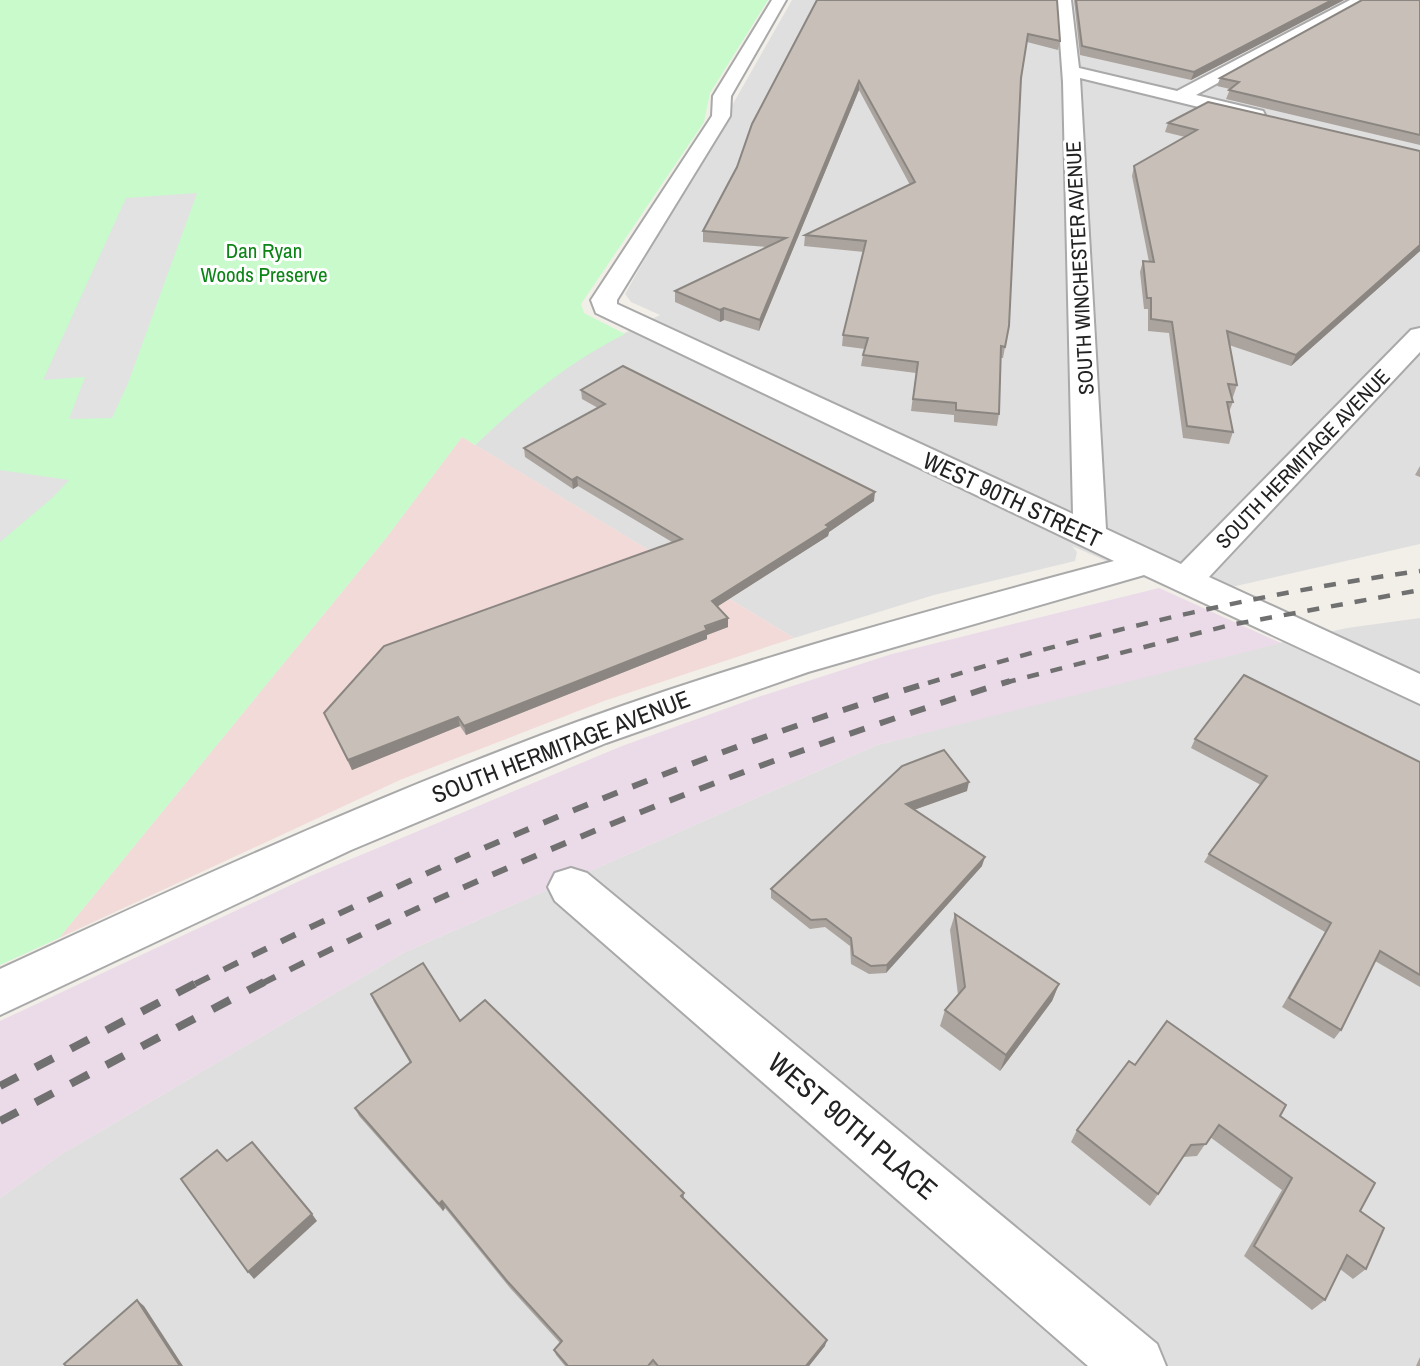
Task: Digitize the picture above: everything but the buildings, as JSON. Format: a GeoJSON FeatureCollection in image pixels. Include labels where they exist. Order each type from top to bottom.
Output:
{"type":"FeatureCollection","features":[{"type":"Feature","properties":{"kind":"street","name":"WEST 90TH STREET"},"geometry":{"type":"LineString","coordinates":[[779,0],[722,96],[722,116],[604,300],[605,308],[1420,691]]}},
{"type":"Feature","properties":{"kind":"street","name":"SOUTH WINCHESTER AVENUE"},"geometry":{"type":"LineString","coordinates":[[1064,0],[1071,71],[1090,537]]}},
{"type":"Feature","properties":{"kind":"street"},"geometry":{"type":"LineString","coordinates":[[1180,97],[1361,0]]}},
{"type":"Feature","properties":{"kind":"street"},"geometry":{"type":"LineString","coordinates":[[1071,71],[1274,119]]}},
{"type":"Feature","properties":{"kind":"street","name":"SOUTH HERMITAGE AVENUE"},"geometry":{"type":"LineString","coordinates":[[1185,582],[1420,336]]}},
{"type":"Feature","properties":{"kind":"street","name":"SOUTH HERMITAGE AVENUE"},"geometry":{"type":"LineString","coordinates":[[0,993],[174,910],[394,811],[676,702],[822,653],[1146,564]]}},
{"type":"Feature","properties":{"kind":"street","name":"WEST 90TH PLACE"},"geometry":{"type":"LineString","coordinates":[[571,887],[1135,1366]]}},
{"type":"Feature","properties":{"kind":"shaded area"},"geometry":{"type":"Polygon","coordinates":[[[792,0],[1420,0],[1420,544],[1188,597],[1072,546],[1077,552],[1075,561],[934,595],[794,638],[475,445],[535,389],[588,352],[660,315],[631,302],[625,294],[792,0]]]}},
{"type":"Feature","properties":{"kind":"shaded area"},"geometry":{"type":"Polygon","coordinates":[[[197,193],[128,383],[112,418],[69,419],[85,377],[43,380],[126,198],[197,193]]]}},
{"type":"Feature","properties":{"kind":"shaded area"},"geometry":{"type":"Polygon","coordinates":[[[462,437],[794,638],[604,701],[400,780],[59,938],[386,538],[462,437]]]}},
{"type":"Feature","properties":{"kind":"shaded area"},"geometry":{"type":"Polygon","coordinates":[[[0,470],[69,480],[0,542],[0,470]]]}},
{"type":"Feature","properties":{"kind":"shaded area"},"geometry":{"type":"Polygon","coordinates":[[[1159,588],[1281,643],[877,745],[403,953],[60,1155],[0,1198],[0,1021],[308,877],[622,746],[755,698],[892,654],[1159,588]]]}},
{"type":"Feature","properties":{"kind":"shaded area"},"geometry":{"type":"Polygon","coordinates":[[[1420,618],[1420,1366],[0,1366],[0,1198],[60,1155],[403,953],[877,745],[1212,658],[1347,628],[1420,618]]]}},
{"type":"Feature","properties":{"kind":"green space","name":"Dan Ryan Woods Preserve"},"geometry":{"type":"Polygon","coordinates":[[[0,0],[768,0],[710,93],[704,122],[581,304],[584,313],[625,334],[584,357],[546,384],[475,445],[462,437],[386,538],[59,938],[0,965],[0,0]]]}},
{"type":"Feature","properties":{"kind":"railway"},"geometry":{"type":"LineString","coordinates":[[928,683],[1049,648],[1172,617],[1295,591],[1420,571]]}},
{"type":"Feature","properties":{"kind":"railway"},"geometry":{"type":"LineString","coordinates":[[1004,683],[1230,625],[1420,590]]}},
{"type":"Feature","properties":{"kind":"railway"},"geometry":{"type":"LineString","coordinates":[[195,984],[375,897],[558,817],[744,744],[934,681]]}},
{"type":"Feature","properties":{"kind":"railway"},"geometry":{"type":"LineString","coordinates":[[261,984],[444,896],[629,817],[817,745],[1010,681]]}},
{"type":"Feature","properties":{"kind":"railway"},"geometry":{"type":"LineString","coordinates":[[0,1086],[198,982]]}},
{"type":"Feature","properties":{"kind":"railway"},"geometry":{"type":"LineString","coordinates":[[0,1121],[264,982]]}}]}
